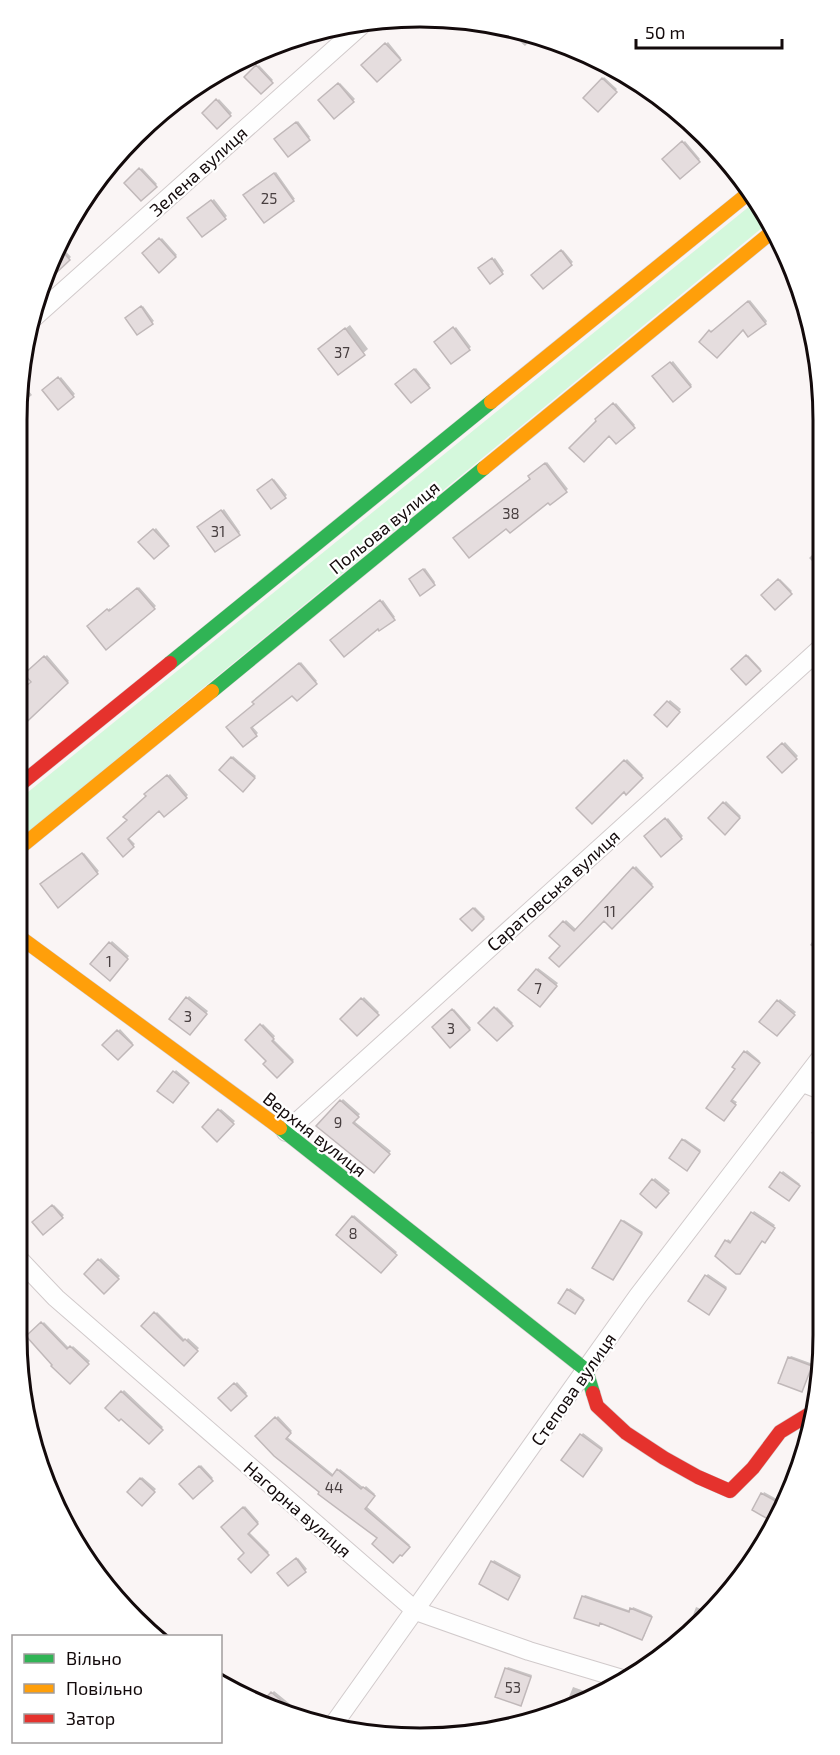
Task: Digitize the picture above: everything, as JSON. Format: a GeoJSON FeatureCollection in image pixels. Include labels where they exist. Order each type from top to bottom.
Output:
{"type":"FeatureCollection","features":[{"type":"Feature","properties":{"kind":"main road","name":"Польова вулиця"},"geometry":{"type":"LineString","coordinates":[[27,778],[744,197]]}},
{"type":"Feature","properties":{"kind":"main road","name":"Польова вулиця"},"geometry":{"type":"LineString","coordinates":[[27,841],[767,236]]}},
{"type":"Feature","properties":{"kind":"main road","name":"Верхня вулиця"},"geometry":{"type":"LineString","coordinates":[[27,943],[286,1132],[586,1370]]}},
{"type":"Feature","properties":{"kind":"main road"},"geometry":{"type":"LineString","coordinates":[[586,1370],[597,1406],[626,1433],[698,1477],[730,1491],[753,1468],[780,1432],[804,1417]]}},
{"type":"Feature","properties":{"kind":"street","name":"Зелена вулиця"},"geometry":{"type":"LineString","coordinates":[[43,310],[352,33]]}},
{"type":"Feature","properties":{"kind":"street","name":"Саратовська вулиця"},"geometry":{"type":"LineString","coordinates":[[286,1132],[813,655]]}},
{"type":"Feature","properties":{"kind":"street","name":"Степова вулиця"},"geometry":{"type":"LineString","coordinates":[[338,1719],[638,1296],[813,1069]]}},
{"type":"Feature","properties":{"kind":"street"},"geometry":{"type":"LineString","coordinates":[[803,1083],[813,1087]]}},
{"type":"Feature","properties":{"kind":"street","name":"Нагорна вулиця"},"geometry":{"type":"LineString","coordinates":[[27,1268],[56,1298],[416,1611],[529,1651],[614,1676]]}},
{"type":"Feature","properties":{"kind":"green space"},"geometry":{"type":"Polygon","coordinates":[[[750,206],[762,228],[27,833],[27,793],[750,206]]]}},
{"type":"Feature","properties":{"kind":"building"},"geometry":{"type":"Polygon","coordinates":[[[385,43],[401,60],[377,82],[361,65],[385,43]]]}},
{"type":"Feature","properties":{"kind":"building"},"geometry":{"type":"Polygon","coordinates":[[[256,65],[273,83],[261,94],[244,77],[256,65]]]}},
{"type":"Feature","properties":{"kind":"building"},"geometry":{"type":"Polygon","coordinates":[[[602,78],[617,92],[598,112],[583,98],[602,78]]]}},
{"type":"Feature","properties":{"kind":"building"},"geometry":{"type":"Polygon","coordinates":[[[338,83],[354,102],[334,119],[318,100],[338,83]]]}},
{"type":"Feature","properties":{"kind":"building"},"geometry":{"type":"Polygon","coordinates":[[[216,99],[231,116],[217,129],[202,113],[216,99]]]}},
{"type":"Feature","properties":{"kind":"building"},"geometry":{"type":"Polygon","coordinates":[[[296,122],[310,140],[288,157],[274,139],[296,122]]]}},
{"type":"Feature","properties":{"kind":"building"},"geometry":{"type":"Polygon","coordinates":[[[682,141],[700,162],[680,179],[662,159],[682,141]]]}},
{"type":"Feature","properties":{"kind":"building"},"geometry":{"type":"Polygon","coordinates":[[[139,168],[157,187],[141,201],[124,183],[139,168]]]}},
{"type":"Feature","properties":{"kind":"building"},"geometry":{"type":"Polygon","coordinates":[[[274,173],[294,201],[264,223],[243,195],[274,173]]]}},
{"type":"Feature","properties":{"kind":"building"},"geometry":{"type":"Polygon","coordinates":[[[211,200],[226,219],[202,237],[187,218],[211,200]]]}},
{"type":"Feature","properties":{"kind":"building"},"geometry":{"type":"Polygon","coordinates":[[[159,238],[176,257],[159,273],[142,253],[159,238]]]}},
{"type":"Feature","properties":{"kind":"building"},"geometry":{"type":"Polygon","coordinates":[[[561,250],[572,265],[543,289],[531,275],[561,250]]]}},
{"type":"Feature","properties":{"kind":"building"},"geometry":{"type":"Polygon","coordinates":[[[65,254],[70,260],[56,273],[65,254]]]}},
{"type":"Feature","properties":{"kind":"building"},"geometry":{"type":"Polygon","coordinates":[[[492,258],[503,274],[490,284],[478,268],[492,258]]]}},
{"type":"Feature","properties":{"kind":"building"},"geometry":{"type":"Polygon","coordinates":[[[748,301],[766,324],[748,337],[743,330],[717,358],[699,342],[709,330],[711,332],[748,301]]]}},
{"type":"Feature","properties":{"kind":"building"},"geometry":{"type":"Polygon","coordinates":[[[141,306],[153,324],[137,335],[125,318],[141,306]]]}},
{"type":"Feature","properties":{"kind":"building"},"geometry":{"type":"Polygon","coordinates":[[[453,327],[470,350],[451,364],[434,342],[453,327]]]}},
{"type":"Feature","properties":{"kind":"building"},"geometry":{"type":"Polygon","coordinates":[[[345,328],[365,355],[338,375],[318,349],[345,328]]]}},
{"type":"Feature","properties":{"kind":"building"},"geometry":{"type":"Polygon","coordinates":[[[670,362],[691,387],[673,402],[652,376],[670,362]]]}},
{"type":"Feature","properties":{"kind":"building"},"geometry":{"type":"Polygon","coordinates":[[[414,369],[430,388],[411,403],[395,384],[414,369]]]}},
{"type":"Feature","properties":{"kind":"building"},"geometry":{"type":"Polygon","coordinates":[[[58,377],[74,397],[58,410],[42,390],[58,377]]]}},
{"type":"Feature","properties":{"kind":"building"},"geometry":{"type":"Polygon","coordinates":[[[613,403],[635,428],[616,444],[609,436],[584,462],[569,448],[613,403]]]}},
{"type":"Feature","properties":{"kind":"building"},"geometry":{"type":"Polygon","coordinates":[[[545,463],[567,492],[550,505],[548,503],[510,533],[506,529],[469,558],[453,538],[530,479],[528,476],[545,463]]]}},
{"type":"Feature","properties":{"kind":"building"},"geometry":{"type":"Polygon","coordinates":[[[272,479],[286,498],[271,509],[257,490],[272,479]]]}},
{"type":"Feature","properties":{"kind":"building"},"geometry":{"type":"Polygon","coordinates":[[[221,510],[240,535],[215,552],[197,527],[221,510]]]}},
{"type":"Feature","properties":{"kind":"building"},"geometry":{"type":"Polygon","coordinates":[[[153,529],[169,546],[154,559],[138,542],[153,529]]]}},
{"type":"Feature","properties":{"kind":"building"},"geometry":{"type":"Polygon","coordinates":[[[423,569],[435,585],[420,596],[409,579],[423,569]]]}},
{"type":"Feature","properties":{"kind":"building"},"geometry":{"type":"Polygon","coordinates":[[[778,579],[792,594],[775,610],[761,595],[778,579]]]}},
{"type":"Feature","properties":{"kind":"building"},"geometry":{"type":"Polygon","coordinates":[[[137,588],[155,609],[106,650],[87,626],[137,588]]]}},
{"type":"Feature","properties":{"kind":"building"},"geometry":{"type":"Polygon","coordinates":[[[380,600],[395,620],[379,631],[378,629],[344,657],[330,640],[380,600]]]}},
{"type":"Feature","properties":{"kind":"building"},"geometry":{"type":"Polygon","coordinates":[[[746,655],[761,671],[746,685],[731,669],[746,655]]]}},
{"type":"Feature","properties":{"kind":"building"},"geometry":{"type":"Polygon","coordinates":[[[44,656],[68,683],[27,722],[27,685],[31,682],[27,677],[27,671],[44,656]]]}},
{"type":"Feature","properties":{"kind":"building"},"geometry":{"type":"Polygon","coordinates":[[[299,663],[317,684],[297,701],[292,696],[251,728],[257,736],[243,747],[226,727],[299,663]]]}},
{"type":"Feature","properties":{"kind":"building"},"geometry":{"type":"Polygon","coordinates":[[[667,701],[680,712],[667,727],[654,715],[667,701]]]}},
{"type":"Feature","properties":{"kind":"building"},"geometry":{"type":"Polygon","coordinates":[[[782,743],[797,759],[782,773],[767,757],[782,743]]]}},
{"type":"Feature","properties":{"kind":"building"},"geometry":{"type":"Polygon","coordinates":[[[231,757],[255,778],[243,792],[219,770],[231,757]]]}},
{"type":"Feature","properties":{"kind":"building"},"geometry":{"type":"Polygon","coordinates":[[[624,760],[643,778],[626,795],[624,792],[592,824],[576,808],[624,760]]]}},
{"type":"Feature","properties":{"kind":"building"},"geometry":{"type":"Polygon","coordinates":[[[167,775],[187,798],[164,817],[159,811],[128,839],[134,847],[123,857],[107,838],[127,820],[123,817],[146,796],[144,794],[167,775]]]}},
{"type":"Feature","properties":{"kind":"building"},"geometry":{"type":"Polygon","coordinates":[[[723,802],[740,818],[725,835],[708,818],[723,802]]]}},
{"type":"Feature","properties":{"kind":"building"},"geometry":{"type":"Polygon","coordinates":[[[665,818],[682,839],[661,857],[644,836],[665,818]]]}},
{"type":"Feature","properties":{"kind":"building"},"geometry":{"type":"Polygon","coordinates":[[[82,853],[98,874],[58,908],[40,884],[82,853]]]}},
{"type":"Feature","properties":{"kind":"building"},"geometry":{"type":"Polygon","coordinates":[[[633,867],[653,887],[612,929],[604,921],[559,967],[549,958],[560,946],[549,936],[563,921],[574,931],[633,867]]]}},
{"type":"Feature","properties":{"kind":"building"},"geometry":{"type":"Polygon","coordinates":[[[473,908],[484,919],[472,931],[460,919],[473,908]]]}},
{"type":"Feature","properties":{"kind":"building"},"geometry":{"type":"Polygon","coordinates":[[[109,942],[128,959],[110,981],[90,964],[109,942]]]}},
{"type":"Feature","properties":{"kind":"building"},"geometry":{"type":"Polygon","coordinates":[[[536,969],[557,986],[540,1007],[518,990],[536,969]]]}},
{"type":"Feature","properties":{"kind":"building"},"geometry":{"type":"Polygon","coordinates":[[[186,997],[207,1014],[190,1035],[169,1019],[186,997]]]}},
{"type":"Feature","properties":{"kind":"building"},"geometry":{"type":"Polygon","coordinates":[[[361,998],[379,1015],[357,1036],[340,1019],[361,998]]]}},
{"type":"Feature","properties":{"kind":"building"},"geometry":{"type":"Polygon","coordinates":[[[777,1000],[795,1015],[777,1036],[759,1022],[777,1000]]]}},
{"type":"Feature","properties":{"kind":"building"},"geometry":{"type":"Polygon","coordinates":[[[494,1007],[513,1026],[497,1041],[478,1023],[494,1007]]]}},
{"type":"Feature","properties":{"kind":"building"},"geometry":{"type":"Polygon","coordinates":[[[452,1009],[470,1030],[450,1048],[432,1027],[452,1009]]]}},
{"type":"Feature","properties":{"kind":"building"},"geometry":{"type":"Polygon","coordinates":[[[260,1024],[274,1039],[272,1041],[293,1062],[277,1078],[263,1064],[266,1061],[245,1040],[260,1024]]]}},
{"type":"Feature","properties":{"kind":"building"},"geometry":{"type":"Polygon","coordinates":[[[117,1030],[133,1045],[118,1060],[102,1045],[117,1030]]]}},
{"type":"Feature","properties":{"kind":"building"},"geometry":{"type":"Polygon","coordinates":[[[744,1051],[760,1063],[731,1101],[736,1105],[724,1121],[706,1108],[735,1069],[732,1067],[744,1051]]]}},
{"type":"Feature","properties":{"kind":"building"},"geometry":{"type":"Polygon","coordinates":[[[173,1071],[189,1083],[173,1103],[157,1091],[173,1071]]]}},
{"type":"Feature","properties":{"kind":"building"},"geometry":{"type":"Polygon","coordinates":[[[340,1100],[359,1117],[353,1123],[390,1154],[374,1173],[316,1126],[340,1100]]]}},
{"type":"Feature","properties":{"kind":"building"},"geometry":{"type":"Polygon","coordinates":[[[218,1109],[234,1124],[217,1142],[202,1127],[218,1109]]]}},
{"type":"Feature","properties":{"kind":"building"},"geometry":{"type":"Polygon","coordinates":[[[682,1139],[700,1152],[687,1171],[669,1158],[682,1139]]]}},
{"type":"Feature","properties":{"kind":"building"},"geometry":{"type":"Polygon","coordinates":[[[780,1172],[800,1186],[789,1201],[769,1187],[780,1172]]]}},
{"type":"Feature","properties":{"kind":"building"},"geometry":{"type":"Polygon","coordinates":[[[652,1179],[669,1193],[656,1208],[640,1194],[652,1179]]]}},
{"type":"Feature","properties":{"kind":"building"},"geometry":{"type":"Polygon","coordinates":[[[52,1205],[63,1218],[43,1235],[32,1222],[52,1205]]]}},
{"type":"Feature","properties":{"kind":"building"},"geometry":{"type":"Polygon","coordinates":[[[751,1212],[775,1228],[765,1243],[762,1241],[740,1274],[736,1274],[715,1256],[725,1240],[730,1243],[751,1212]]]}},
{"type":"Feature","properties":{"kind":"building"},"geometry":{"type":"Polygon","coordinates":[[[352,1216],[397,1255],[381,1273],[336,1235],[352,1216]]]}},
{"type":"Feature","properties":{"kind":"building"},"geometry":{"type":"Polygon","coordinates":[[[621,1220],[642,1234],[613,1280],[592,1268],[621,1220]]]}},
{"type":"Feature","properties":{"kind":"building"},"geometry":{"type":"Polygon","coordinates":[[[98,1259],[119,1279],[104,1294],[84,1274],[98,1259]]]}},
{"type":"Feature","properties":{"kind":"building"},"geometry":{"type":"Polygon","coordinates":[[[705,1275],[726,1289],[709,1315],[688,1301],[705,1275]]]}},
{"type":"Feature","properties":{"kind":"building"},"geometry":{"type":"Polygon","coordinates":[[[567,1289],[584,1300],[575,1314],[558,1303],[567,1289]]]}},
{"type":"Feature","properties":{"kind":"building"},"geometry":{"type":"Polygon","coordinates":[[[154,1312],[183,1341],[185,1339],[198,1351],[184,1366],[141,1326],[154,1312]]]}},
{"type":"Feature","properties":{"kind":"building"},"geometry":{"type":"Polygon","coordinates":[[[41,1322],[67,1349],[70,1346],[89,1364],[70,1384],[51,1366],[27,1335],[41,1322]]]}},
{"type":"Feature","properties":{"kind":"building"},"geometry":{"type":"Polygon","coordinates":[[[788,1357],[812,1366],[802,1392],[778,1383],[788,1357]]]}},
{"type":"Feature","properties":{"kind":"building"},"geometry":{"type":"Polygon","coordinates":[[[234,1383],[247,1396],[231,1411],[218,1398],[234,1383]]]}},
{"type":"Feature","properties":{"kind":"building"},"geometry":{"type":"Polygon","coordinates":[[[121,1391],[163,1430],[149,1444],[105,1408],[121,1391]]]}},
{"type":"Feature","properties":{"kind":"building"},"geometry":{"type":"Polygon","coordinates":[[[275,1417],[291,1433],[286,1439],[332,1476],[337,1469],[361,1489],[363,1487],[375,1496],[365,1509],[410,1547],[402,1556],[400,1555],[393,1563],[372,1544],[377,1538],[318,1494],[319,1492],[274,1456],[255,1436],[275,1417]]]}},
{"type":"Feature","properties":{"kind":"building"},"geometry":{"type":"Polygon","coordinates":[[[580,1434],[602,1450],[583,1477],[561,1460],[580,1434]]]}},
{"type":"Feature","properties":{"kind":"building"},"geometry":{"type":"Polygon","coordinates":[[[199,1466],[213,1481],[193,1499],[179,1484],[199,1466]]]}},
{"type":"Feature","properties":{"kind":"building"},"geometry":{"type":"Polygon","coordinates":[[[140,1478],[155,1492],[142,1506],[127,1492],[140,1478]]]}},
{"type":"Feature","properties":{"kind":"building"},"geometry":{"type":"Polygon","coordinates":[[[761,1493],[776,1501],[767,1519],[752,1510],[761,1493]]]}},
{"type":"Feature","properties":{"kind":"building"},"geometry":{"type":"Polygon","coordinates":[[[243,1507],[258,1524],[248,1534],[269,1555],[251,1573],[238,1559],[244,1553],[221,1527],[243,1507]]]}},
{"type":"Feature","properties":{"kind":"building"},"geometry":{"type":"Polygon","coordinates":[[[296,1558],[306,1572],[288,1586],[277,1573],[296,1558]]]}},
{"type":"Feature","properties":{"kind":"building"},"geometry":{"type":"Polygon","coordinates":[[[491,1561],[520,1577],[508,1600],[479,1584],[491,1561]]]}},
{"type":"Feature","properties":{"kind":"building"},"geometry":{"type":"Polygon","coordinates":[[[582,1596],[629,1612],[630,1608],[652,1617],[642,1640],[600,1623],[599,1626],[574,1618],[582,1596]]]}},
{"type":"Feature","properties":{"kind":"building"},"geometry":{"type":"Polygon","coordinates":[[[505,1668],[531,1677],[521,1706],[495,1697],[505,1668]]]}},
{"type":"Feature","properties":{"kind":"building"},"geometry":{"type":"Polygon","coordinates":[[[271,1692],[285,1703],[270,1698],[267,1697],[271,1692]]]}},
{"type":"Feature","properties":{"kind":"traffic: fast"},"geometry":{"type":"LineString","coordinates":[[170,663],[491,402]]}},
{"type":"Feature","properties":{"kind":"traffic: fast"},"geometry":{"type":"LineString","coordinates":[[212,691],[484,468]]}},
{"type":"Feature","properties":{"kind":"traffic: fast"},"geometry":{"type":"LineString","coordinates":[[280,1128],[586,1370],[593,1393]]}},
{"type":"Feature","properties":{"kind":"traffic: slow"},"geometry":{"type":"LineString","coordinates":[[491,402],[744,197]]}},
{"type":"Feature","properties":{"kind":"traffic: slow"},"geometry":{"type":"LineString","coordinates":[[484,468],[767,236]]}},
{"type":"Feature","properties":{"kind":"traffic: slow"},"geometry":{"type":"LineString","coordinates":[[27,842],[212,691]]}},
{"type":"Feature","properties":{"kind":"traffic: slow"},"geometry":{"type":"LineString","coordinates":[[27,942],[280,1128]]}},
{"type":"Feature","properties":{"kind":"traffic: jam"},"geometry":{"type":"LineString","coordinates":[[27,779],[170,663]]}},
{"type":"Feature","properties":{"kind":"traffic: jam"},"geometry":{"type":"LineString","coordinates":[[593,1393],[597,1406],[626,1433],[698,1477],[730,1491],[753,1468],[780,1432],[804,1417]]}}]}
